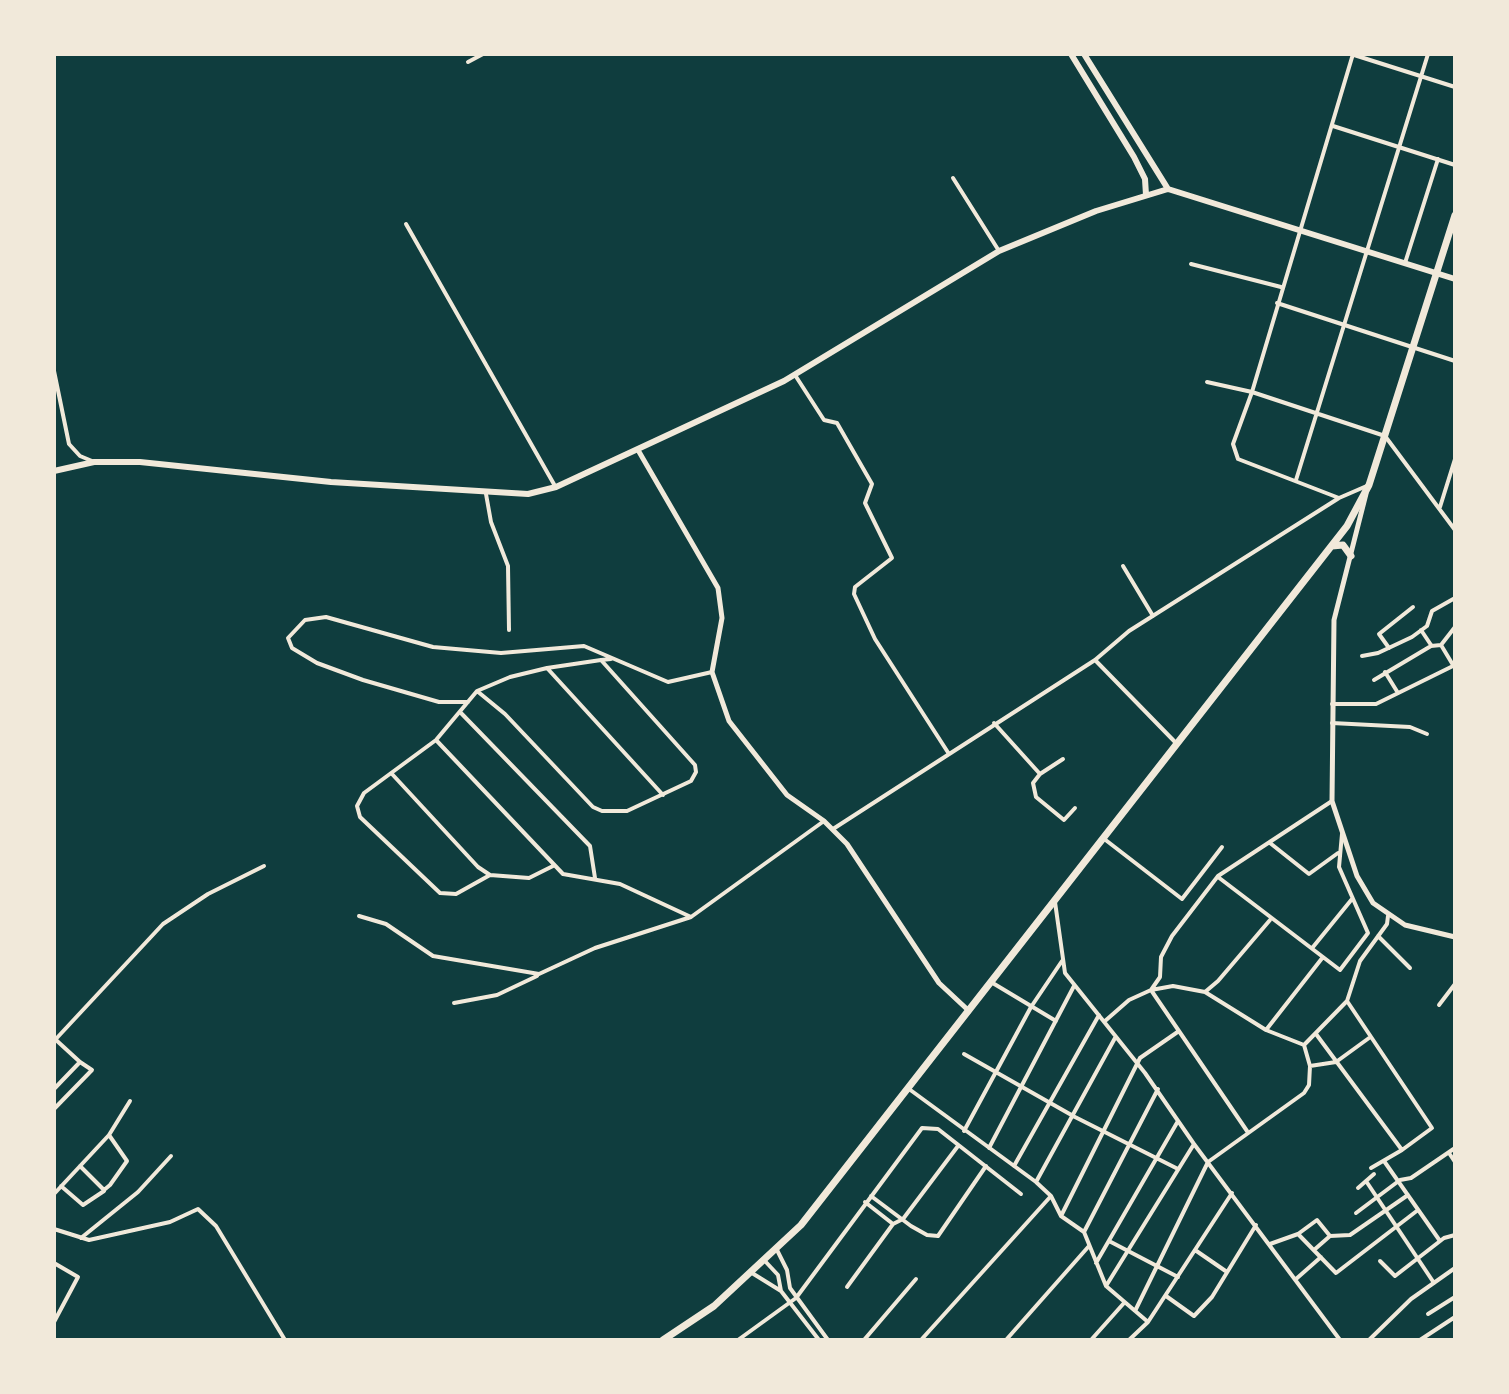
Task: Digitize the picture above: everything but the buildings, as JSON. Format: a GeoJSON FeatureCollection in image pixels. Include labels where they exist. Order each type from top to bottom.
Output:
{"type":"FeatureCollection","features":[{"type":"Feature","properties":{"kind":"highway"},"geometry":{"type":"LineString","coordinates":[[663,1340],[714,1306],[777,1250],[909,1089],[1347,526],[1369,485],[1455,215]]}},
{"type":"Feature","properties":{"kind":"highway"},"geometry":{"type":"LineString","coordinates":[[1330,548],[1343,545],[1351,556]]}},
{"type":"Feature","properties":{"kind":"main road"},"geometry":{"type":"LineString","coordinates":[[1071,54],[1134,157],[1145,179],[1146,195]]}},
{"type":"Feature","properties":{"kind":"main road"},"geometry":{"type":"LineString","coordinates":[[1084,54],[1168,189]]}},
{"type":"Feature","properties":{"kind":"main road"},"geometry":{"type":"LineString","coordinates":[[54,471],[94,462],[140,462],[486,494],[528,494],[556,487],[795,375],[999,251],[1096,211],[1168,189],[1455,279]]}},
{"type":"Feature","properties":{"kind":"street"},"geometry":{"type":"LineString","coordinates":[[468,62],[483,54]]}},
{"type":"Feature","properties":{"kind":"street"},"geometry":{"type":"LineString","coordinates":[[1339,498],[1234,455],[1233,444],[1252,392],[1352,54],[1455,87]]}},
{"type":"Feature","properties":{"kind":"street"},"geometry":{"type":"LineString","coordinates":[[1296,480],[1428,54]]}},
{"type":"Feature","properties":{"kind":"street"},"geometry":{"type":"LineString","coordinates":[[1333,126],[1455,165]]}},
{"type":"Feature","properties":{"kind":"street"},"geometry":{"type":"LineString","coordinates":[[1405,263],[1438,159]]}},
{"type":"Feature","properties":{"kind":"street"},"geometry":{"type":"LineString","coordinates":[[953,178],[999,251]]}},
{"type":"Feature","properties":{"kind":"street"},"geometry":{"type":"LineString","coordinates":[[406,224],[556,487]]}},
{"type":"Feature","properties":{"kind":"street"},"geometry":{"type":"LineString","coordinates":[[1191,264],[1281,287]]}},
{"type":"Feature","properties":{"kind":"street"},"geometry":{"type":"LineString","coordinates":[[1277,303],[1455,361]]}},
{"type":"Feature","properties":{"kind":"street"},"geometry":{"type":"LineString","coordinates":[[54,371],[69,444],[80,456],[94,462]]}},
{"type":"Feature","properties":{"kind":"street"},"geometry":{"type":"LineString","coordinates":[[795,375],[824,420],[837,423],[872,484],[865,503],[892,558],[855,587],[854,594],[875,639],[949,754]]}},
{"type":"Feature","properties":{"kind":"street"},"geometry":{"type":"LineString","coordinates":[[1207,382],[1318,412],[1385,436],[1455,530]]}},
{"type":"Feature","properties":{"kind":"street"},"geometry":{"type":"LineString","coordinates":[[638,450],[718,588],[722,618],[712,672],[729,721],[787,795],[824,821],[847,844],[939,983],[969,1011]]}},
{"type":"Feature","properties":{"kind":"street"},"geometry":{"type":"LineString","coordinates":[[1440,507],[1455,459]]}},
{"type":"Feature","properties":{"kind":"street"},"geometry":{"type":"LineString","coordinates":[[833,829],[1095,660],[1153,616],[1339,498],[1369,485]]}},
{"type":"Feature","properties":{"kind":"street"},"geometry":{"type":"LineString","coordinates":[[1369,485],[1334,620],[1332,801],[1357,876],[1373,903],[1405,925],[1455,937]]}},
{"type":"Feature","properties":{"kind":"street"},"geometry":{"type":"LineString","coordinates":[[486,494],[491,522],[508,566],[509,630]]}},
{"type":"Feature","properties":{"kind":"street"},"geometry":{"type":"LineString","coordinates":[[1123,566],[1153,616]]}},
{"type":"Feature","properties":{"kind":"street"},"geometry":{"type":"LineString","coordinates":[[1362,656],[1389,648],[1421,630],[1427,626],[1432,611],[1455,598]]}},
{"type":"Feature","properties":{"kind":"street"},"geometry":{"type":"LineString","coordinates":[[1389,648],[1379,634],[1413,607]]}},
{"type":"Feature","properties":{"kind":"street"},"geometry":{"type":"LineString","coordinates":[[468,702],[439,702],[363,680],[317,663],[292,648],[288,638],[305,620],[326,617],[433,647],[501,653],[584,646],[668,682],[712,672]]}},
{"type":"Feature","properties":{"kind":"street"},"geometry":{"type":"LineString","coordinates":[[1374,680],[1431,646],[1441,645],[1455,627]]}},
{"type":"Feature","properties":{"kind":"street"},"geometry":{"type":"LineString","coordinates":[[1421,630],[1431,646]]}},
{"type":"Feature","properties":{"kind":"street"},"geometry":{"type":"LineString","coordinates":[[1332,704],[1363,706],[1398,693],[1454,665],[1441,645]]}},
{"type":"Feature","properties":{"kind":"street"},"geometry":{"type":"LineString","coordinates":[[490,875],[456,894],[440,893],[360,817],[359,799],[436,740],[477,691],[510,677],[547,668],[614,659]]}},
{"type":"Feature","properties":{"kind":"street"},"geometry":{"type":"LineString","coordinates":[[477,691],[505,714],[593,807],[602,811],[627,811],[691,781],[696,772],[695,765],[601,660]]}},
{"type":"Feature","properties":{"kind":"street"},"geometry":{"type":"LineString","coordinates":[[1095,660],[1178,745]]}},
{"type":"Feature","properties":{"kind":"street"},"geometry":{"type":"LineString","coordinates":[[547,668],[663,795]]}},
{"type":"Feature","properties":{"kind":"street"},"geometry":{"type":"LineString","coordinates":[[1385,672],[1398,693]]}},
{"type":"Feature","properties":{"kind":"street"},"geometry":{"type":"LineString","coordinates":[[460,712],[590,846],[595,878]]}},
{"type":"Feature","properties":{"kind":"street"},"geometry":{"type":"LineString","coordinates":[[994,723],[1040,774]]}},
{"type":"Feature","properties":{"kind":"street"},"geometry":{"type":"LineString","coordinates":[[1332,723],[1410,727],[1427,734]]}},
{"type":"Feature","properties":{"kind":"street"},"geometry":{"type":"LineString","coordinates":[[436,740],[563,874],[620,884],[691,917]]}},
{"type":"Feature","properties":{"kind":"street"},"geometry":{"type":"LineString","coordinates":[[1063,759],[1040,774],[1033,783],[1036,797],[1064,820],[1075,808]]}},
{"type":"Feature","properties":{"kind":"street"},"geometry":{"type":"LineString","coordinates":[[392,774],[478,867],[490,875],[529,878],[553,866]]}},
{"type":"Feature","properties":{"kind":"street"},"geometry":{"type":"LineString","coordinates":[[1151,990],[1160,977],[1161,957],[1172,936],[1218,876],[1332,801]]}},
{"type":"Feature","properties":{"kind":"street"},"geometry":{"type":"LineString","coordinates":[[454,1003],[497,995],[595,948],[691,917],[824,821]]}},
{"type":"Feature","properties":{"kind":"street"},"geometry":{"type":"LineString","coordinates":[[1218,876],[1340,970],[1368,933],[1352,899],[1338,853],[1342,834]]}},
{"type":"Feature","properties":{"kind":"street"},"geometry":{"type":"LineString","coordinates":[[1103,838],[1182,899],[1222,847]]}},
{"type":"Feature","properties":{"kind":"street"},"geometry":{"type":"LineString","coordinates":[[1270,843],[1309,874],[1338,853]]}},
{"type":"Feature","properties":{"kind":"street"},"geometry":{"type":"LineString","coordinates":[[54,1109],[92,1070],[55,1040],[163,924],[208,894],[264,866]]}},
{"type":"Feature","properties":{"kind":"street"},"geometry":{"type":"LineString","coordinates":[[1313,947],[1352,899]]}},
{"type":"Feature","properties":{"kind":"street"},"geometry":{"type":"LineString","coordinates":[[1055,902],[1062,961],[1074,986],[1158,1089],[1194,1144],[1340,1340]]}},
{"type":"Feature","properties":{"kind":"street"},"geometry":{"type":"LineString","coordinates":[[359,916],[386,924],[433,956],[539,974]]}},
{"type":"Feature","properties":{"kind":"street"},"geometry":{"type":"LineString","coordinates":[[1304,1045],[1347,1001],[1360,961],[1387,924],[1388,916]]}},
{"type":"Feature","properties":{"kind":"street"},"geometry":{"type":"LineString","coordinates":[[1205,992],[1270,919]]}},
{"type":"Feature","properties":{"kind":"street"},"geometry":{"type":"LineString","coordinates":[[1378,936],[1410,968]]}},
{"type":"Feature","properties":{"kind":"street"},"geometry":{"type":"LineString","coordinates":[[1266,1030],[1323,957]]}},
{"type":"Feature","properties":{"kind":"street"},"geometry":{"type":"LineString","coordinates":[[964,1131],[1031,1007],[1062,961]]}},
{"type":"Feature","properties":{"kind":"street"},"geometry":{"type":"LineString","coordinates":[[991,982],[1056,1021]]}},
{"type":"Feature","properties":{"kind":"street"},"geometry":{"type":"LineString","coordinates":[[1439,1005],[1455,984]]}},
{"type":"Feature","properties":{"kind":"street"},"geometry":{"type":"LineString","coordinates":[[989,1148],[1024,1088],[1074,986]]}},
{"type":"Feature","properties":{"kind":"street"},"geometry":{"type":"LineString","coordinates":[[1105,1021],[1129,1000],[1151,990],[1173,986],[1205,992],[1266,1030],[1304,1045]]}},
{"type":"Feature","properties":{"kind":"street"},"geometry":{"type":"LineString","coordinates":[[1151,990],[1247,1131]]}},
{"type":"Feature","properties":{"kind":"street"},"geometry":{"type":"LineString","coordinates":[[1347,1001],[1432,1128],[1371,1168]]}},
{"type":"Feature","properties":{"kind":"street"},"geometry":{"type":"LineString","coordinates":[[1014,1166],[1099,1015]]}},
{"type":"Feature","properties":{"kind":"street"},"geometry":{"type":"LineString","coordinates":[[1061,1216],[1140,1058],[1179,1031]]}},
{"type":"Feature","properties":{"kind":"street"},"geometry":{"type":"LineString","coordinates":[[1316,1034],[1402,1150]]}},
{"type":"Feature","properties":{"kind":"street"},"geometry":{"type":"LineString","coordinates":[[1036,1182],[1075,1117],[1115,1038]]}},
{"type":"Feature","properties":{"kind":"street"},"geometry":{"type":"LineString","coordinates":[[1310,1066],[1336,1062],[1369,1038]]}},
{"type":"Feature","properties":{"kind":"street"},"geometry":{"type":"LineString","coordinates":[[1135,1311],[1208,1162],[1247,1131],[1304,1093],[1309,1085],[1310,1066],[1304,1045]]}},
{"type":"Feature","properties":{"kind":"street"},"geometry":{"type":"LineString","coordinates":[[964,1054],[1075,1117],[1178,1169]]}},
{"type":"Feature","properties":{"kind":"street"},"geometry":{"type":"LineString","coordinates":[[54,1089],[80,1062]]}},
{"type":"Feature","properties":{"kind":"street"},"geometry":{"type":"LineString","coordinates":[[909,1089],[1051,1196],[1061,1216],[1084,1232],[1106,1286],[1148,1322]]}},
{"type":"Feature","properties":{"kind":"street"},"geometry":{"type":"LineString","coordinates":[[1084,1232],[1158,1089]]}},
{"type":"Feature","properties":{"kind":"street"},"geometry":{"type":"LineString","coordinates":[[54,1194],[109,1135],[130,1101]]}},
{"type":"Feature","properties":{"kind":"street"},"geometry":{"type":"LineString","coordinates":[[1096,1263],[1178,1121]]}},
{"type":"Feature","properties":{"kind":"street"},"geometry":{"type":"LineString","coordinates":[[738,1340],[796,1298],[922,1128],[938,1129],[1021,1194]]}},
{"type":"Feature","properties":{"kind":"street"},"geometry":{"type":"LineString","coordinates":[[61,1186],[83,1205],[104,1190],[127,1164],[109,1135]]}},
{"type":"Feature","properties":{"kind":"street"},"geometry":{"type":"LineString","coordinates":[[1106,1286],[1194,1144]]}},
{"type":"Feature","properties":{"kind":"street"},"geometry":{"type":"LineString","coordinates":[[847,1287],[893,1224],[903,1219],[958,1146]]}},
{"type":"Feature","properties":{"kind":"street"},"geometry":{"type":"LineString","coordinates":[[1356,1213],[1400,1180],[1411,1178],[1455,1148]]}},
{"type":"Feature","properties":{"kind":"street"},"geometry":{"type":"LineString","coordinates":[[1449,1153],[1455,1162]]}},
{"type":"Feature","properties":{"kind":"street"},"geometry":{"type":"LineString","coordinates":[[81,1238],[138,1192],[171,1156]]}},
{"type":"Feature","properties":{"kind":"street"},"geometry":{"type":"LineString","coordinates":[[1384,1161],[1440,1241]]}},
{"type":"Feature","properties":{"kind":"street"},"geometry":{"type":"LineString","coordinates":[[80,1166],[104,1190]]}},
{"type":"Feature","properties":{"kind":"street"},"geometry":{"type":"LineString","coordinates":[[871,1196],[927,1235],[938,1236],[986,1166]]}},
{"type":"Feature","properties":{"kind":"street"},"geometry":{"type":"LineString","coordinates":[[1358,1188],[1374,1174]]}},
{"type":"Feature","properties":{"kind":"street"},"geometry":{"type":"LineString","coordinates":[[1366,1181],[1434,1283]]}},
{"type":"Feature","properties":{"kind":"street"},"geometry":{"type":"LineString","coordinates":[[1129,1340],[1148,1322],[1232,1193]]}},
{"type":"Feature","properties":{"kind":"street"},"geometry":{"type":"LineString","coordinates":[[1314,1250],[1330,1236],[1350,1235],[1408,1195]]}},
{"type":"Feature","properties":{"kind":"street"},"geometry":{"type":"LineString","coordinates":[[921,1340],[1051,1196]]}},
{"type":"Feature","properties":{"kind":"street"},"geometry":{"type":"LineString","coordinates":[[865,1202],[893,1224]]}},
{"type":"Feature","properties":{"kind":"street"},"geometry":{"type":"LineString","coordinates":[[54,1229],[81,1238],[121,1235],[170,1222],[198,1209],[216,1226],[285,1340]]}},
{"type":"Feature","properties":{"kind":"street"},"geometry":{"type":"LineString","coordinates":[[1298,1234],[1336,1273],[1418,1210]]}},
{"type":"Feature","properties":{"kind":"street"},"geometry":{"type":"LineString","coordinates":[[1270,1244],[1298,1234],[1317,1220],[1330,1236]]}},
{"type":"Feature","properties":{"kind":"street"},"geometry":{"type":"LineString","coordinates":[[1166,1296],[1194,1316],[1227,1272],[1256,1225]]}},
{"type":"Feature","properties":{"kind":"street"},"geometry":{"type":"LineString","coordinates":[[1380,1261],[1395,1276],[1440,1241],[1455,1235]]}},
{"type":"Feature","properties":{"kind":"street"},"geometry":{"type":"LineString","coordinates":[[1109,1241],[1179,1277]]}},
{"type":"Feature","properties":{"kind":"street"},"geometry":{"type":"LineString","coordinates":[[1006,1340],[1089,1246]]}},
{"type":"Feature","properties":{"kind":"street"},"geometry":{"type":"LineString","coordinates":[[777,1250],[787,1270],[790,1288]]}},
{"type":"Feature","properties":{"kind":"street"},"geometry":{"type":"LineString","coordinates":[[1195,1250],[1227,1272]]}},
{"type":"Feature","properties":{"kind":"street"},"geometry":{"type":"LineString","coordinates":[[1296,1279],[1321,1257]]}},
{"type":"Feature","properties":{"kind":"street"},"geometry":{"type":"LineString","coordinates":[[764,1260],[790,1288],[828,1340]]}},
{"type":"Feature","properties":{"kind":"street"},"geometry":{"type":"LineString","coordinates":[[54,1263],[78,1277],[54,1322]]}},
{"type":"Feature","properties":{"kind":"street"},"geometry":{"type":"LineString","coordinates":[[1369,1340],[1411,1299],[1455,1268]]}},
{"type":"Feature","properties":{"kind":"street"},"geometry":{"type":"LineString","coordinates":[[752,1273],[781,1291],[819,1340]]}},
{"type":"Feature","properties":{"kind":"street"},"geometry":{"type":"LineString","coordinates":[[778,1275],[781,1291]]}},
{"type":"Feature","properties":{"kind":"street"},"geometry":{"type":"LineString","coordinates":[[864,1340],[916,1279]]}},
{"type":"Feature","properties":{"kind":"street"},"geometry":{"type":"LineString","coordinates":[[1428,1314],[1455,1297]]}},
{"type":"Feature","properties":{"kind":"street"},"geometry":{"type":"LineString","coordinates":[[1091,1340],[1124,1302]]}},
{"type":"Feature","properties":{"kind":"street"},"geometry":{"type":"LineString","coordinates":[[1420,1340],[1455,1317]]}}]}
